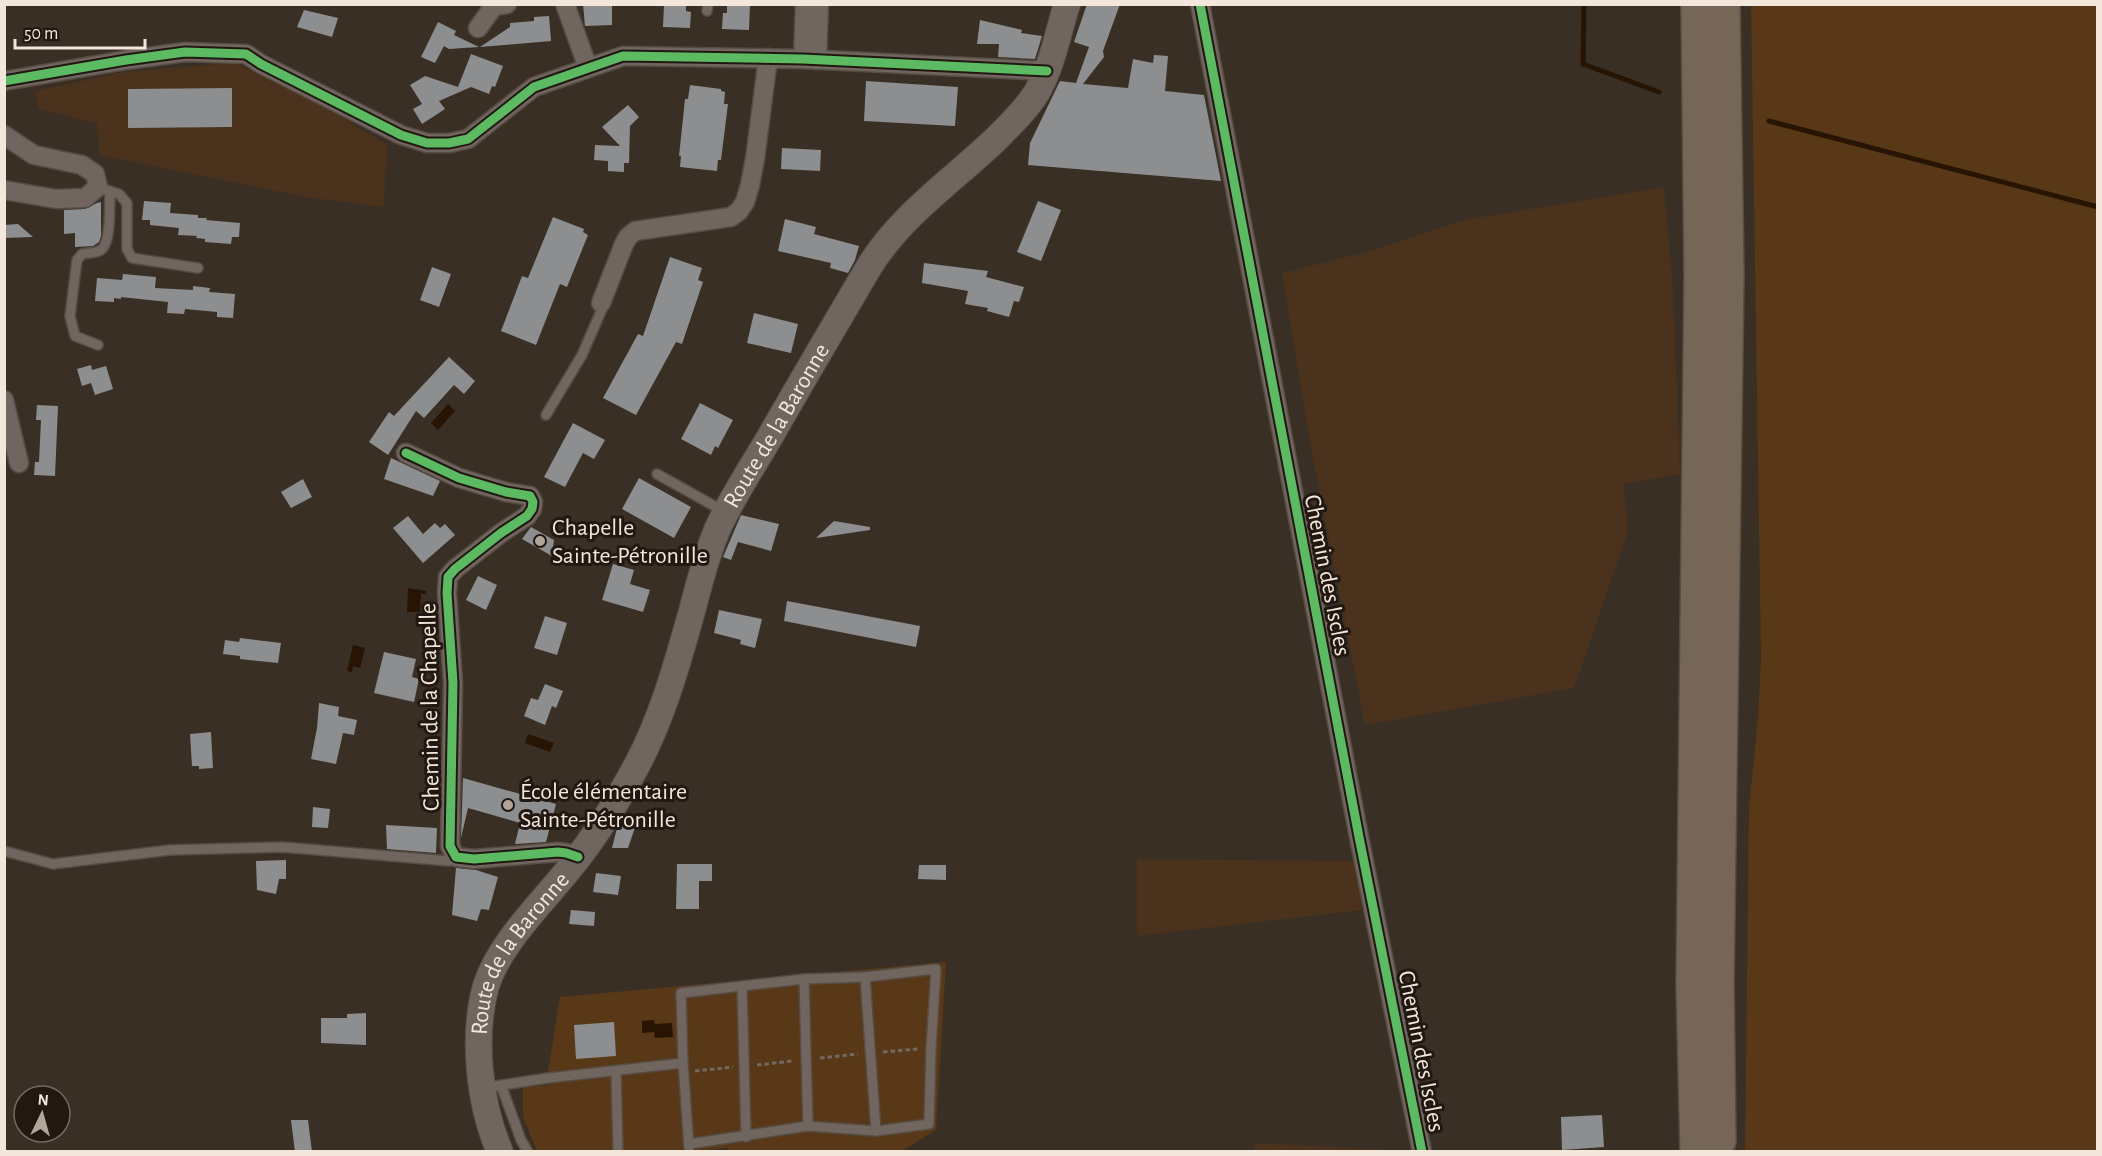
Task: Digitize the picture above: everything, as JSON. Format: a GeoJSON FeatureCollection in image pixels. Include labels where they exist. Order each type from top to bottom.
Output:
{"type":"FeatureCollection","features":[{"type":"Feature","properties":{"kind":"highway"},"geometry":{"type":"LineString","coordinates":[[1697,1152],[1693,985],[1701,277],[1698,4]]}},
{"type":"Feature","properties":{"kind":"highway"},"geometry":{"type":"LineString","coordinates":[[1719,1152],[1717,982],[1727,275],[1723,4]]}},
{"type":"Feature","properties":{"kind":"main road","name":"Route de la Baronne"},"geometry":{"type":"LineString","coordinates":[[500,1152],[490,1129],[492,1086],[479,1043],[481,1014],[487,985],[500,954],[578,857],[612,810],[651,738],[673,678],[707,558],[726,512],[875,257],[910,217],[1006,129],[1028,105],[1038,91],[1047,71],[1066,4]]}},
{"type":"Feature","properties":{"kind":"street"},"geometry":{"type":"LineString","coordinates":[[478,28],[494,6],[507,4]]}},
{"type":"Feature","properties":{"kind":"street"},"geometry":{"type":"LineString","coordinates":[[566,4],[588,68]]}},
{"type":"Feature","properties":{"kind":"street"},"geometry":{"type":"LineString","coordinates":[[805,4],[810,59]]}},
{"type":"Feature","properties":{"kind":"street"},"geometry":{"type":"LineString","coordinates":[[810,59],[819,4]]}},
{"type":"Feature","properties":{"kind":"street","name":"Chemin des Iscles"},"geometry":{"type":"LineString","coordinates":[[1200,4],[1359,837],[1422,1152]]}},
{"type":"Feature","properties":{"kind":"street"},"geometry":{"type":"LineString","coordinates":[[4,81],[184,52],[246,54],[261,64],[401,135],[427,143],[449,143],[468,139],[534,87],[623,56],[810,59],[1047,71]]}},
{"type":"Feature","properties":{"kind":"street"},"geometry":{"type":"LineString","coordinates":[[601,303],[624,244],[635,231],[731,217],[739,211],[745,202],[755,159],[768,58]]}},
{"type":"Feature","properties":{"kind":"street"},"geometry":{"type":"LineString","coordinates":[[4,135],[34,154],[82,165],[95,174],[104,189],[85,198],[56,199],[4,190]]}},
{"type":"Feature","properties":{"kind":"street"},"geometry":{"type":"LineString","coordinates":[[4,400],[19,463]]}},
{"type":"Feature","properties":{"kind":"street","name":"Chemin de la Chapelle"},"geometry":{"type":"LineString","coordinates":[[406,453],[459,478],[506,492],[530,496],[533,502],[532,509],[527,516],[482,547],[448,577],[453,683],[449,834],[450,846],[456,857]]}},
{"type":"Feature","properties":{"kind":"street"},"geometry":{"type":"LineString","coordinates":[[456,857],[474,859],[558,852],[578,857]]}},
{"type":"Feature","properties":{"kind":"lane"},"geometry":{"type":"LineString","coordinates":[[98,345],[75,336],[70,316],[77,260],[82,254],[99,251],[106,245],[108,228],[104,189],[119,194],[127,203],[127,249],[132,258],[198,267]]}},
{"type":"Feature","properties":{"kind":"lane"},"geometry":{"type":"LineString","coordinates":[[546,415],[582,355],[602,309],[601,303]]}},
{"type":"Feature","properties":{"kind":"lane"},"geometry":{"type":"LineString","coordinates":[[657,474],[726,512]]}},
{"type":"Feature","properties":{"kind":"lane"},"geometry":{"type":"LineString","coordinates":[[4,851],[53,864],[170,850],[282,847],[449,861],[456,857]]}},
{"type":"Feature","properties":{"kind":"lane"},"geometry":{"type":"LineString","coordinates":[[936,969],[929,1124],[876,1131],[808,1126],[689,1147],[681,993],[804,979],[865,977],[936,969]]}},
{"type":"Feature","properties":{"kind":"lane"},"geometry":{"type":"LineString","coordinates":[[865,977],[876,1131]]}},
{"type":"Feature","properties":{"kind":"lane"},"geometry":{"type":"LineString","coordinates":[[804,979],[808,1126]]}},
{"type":"Feature","properties":{"kind":"lane"},"geometry":{"type":"LineString","coordinates":[[742,986],[746,1137]]}},
{"type":"Feature","properties":{"kind":"lane"},"geometry":{"type":"LineString","coordinates":[[528,1152],[492,1086],[683,1064]]}},
{"type":"Feature","properties":{"kind":"lane"},"geometry":{"type":"LineString","coordinates":[[616,1071],[618,1152]]}},
{"type":"Feature","properties":{"kind":"shaded area"},"geometry":{"type":"Polygon","coordinates":[[[1751,5],[2097,5],[2097,1151],[1745,1151],[1749,808],[1758,719],[1761,658],[1751,5]]]}},
{"type":"Feature","properties":{"kind":"shaded area"},"geometry":{"type":"Polygon","coordinates":[[[234,63],[322,105],[387,145],[384,207],[306,197],[99,155],[97,123],[39,109],[35,91],[124,72],[234,63]]]}},
{"type":"Feature","properties":{"kind":"shaded area"},"geometry":{"type":"Polygon","coordinates":[[[1664,187],[1673,289],[1680,474],[1624,484],[1628,532],[1574,688],[1365,725],[1308,432],[1282,273],[1374,250],[1464,220],[1664,187]]]}},
{"type":"Feature","properties":{"kind":"shaded area"},"geometry":{"type":"Polygon","coordinates":[[[448,404],[455,411],[438,430],[431,423],[448,404]]]}},
{"type":"Feature","properties":{"kind":"shaded area"},"geometry":{"type":"Polygon","coordinates":[[[408,588],[426,591],[426,594],[421,594],[420,612],[407,612],[408,588]]]}},
{"type":"Feature","properties":{"kind":"shaded area"},"geometry":{"type":"Polygon","coordinates":[[[353,645],[365,648],[360,668],[353,666],[352,672],[347,671],[353,645]]]}},
{"type":"Feature","properties":{"kind":"shaded area"},"geometry":{"type":"Polygon","coordinates":[[[528,734],[554,743],[550,752],[525,743],[528,734]]]}},
{"type":"Feature","properties":{"kind":"shaded area"},"geometry":{"type":"Polygon","coordinates":[[[1137,859],[1353,861],[1362,910],[1137,936],[1137,859]]]}},
{"type":"Feature","properties":{"kind":"shaded area"},"geometry":{"type":"Polygon","coordinates":[[[946,962],[936,1130],[902,1151],[728,1152],[728,1148],[676,1152],[537,1151],[523,1117],[523,1087],[549,1085],[548,1072],[560,997],[946,962]]]}},
{"type":"Feature","properties":{"kind":"shaded area"},"geometry":{"type":"Polygon","coordinates":[[[654,1020],[655,1024],[672,1023],[673,1037],[655,1038],[654,1032],[642,1033],[642,1021],[654,1020]]]}},
{"type":"Feature","properties":{"kind":"shaded area"},"geometry":{"type":"Polygon","coordinates":[[[1255,1143],[1411,1151],[1255,1151],[1255,1143]]]}},
{"type":"Feature","properties":{"kind":"building"},"geometry":{"type":"Polygon","coordinates":[[[583,4],[612,4],[612,25],[585,26],[583,4]]]}},
{"type":"Feature","properties":{"kind":"building"},"geometry":{"type":"Polygon","coordinates":[[[664,4],[686,4],[686,11],[691,12],[690,28],[663,27],[664,4]]]}},
{"type":"Feature","properties":{"kind":"building"},"geometry":{"type":"Polygon","coordinates":[[[727,4],[750,4],[749,30],[722,29],[723,13],[727,13],[727,4]]]}},
{"type":"Feature","properties":{"kind":"building"},"geometry":{"type":"Polygon","coordinates":[[[1087,4],[1120,4],[1103,51],[1104,57],[1083,84],[1128,88],[1133,59],[1153,63],[1154,55],[1168,56],[1165,91],[1204,95],[1221,181],[1028,165],[1030,143],[1060,81],[1076,83],[1089,47],[1074,42],[1087,4]]]}},
{"type":"Feature","properties":{"kind":"building"},"geometry":{"type":"Polygon","coordinates":[[[304,10],[338,18],[332,37],[297,27],[304,10]]]}},
{"type":"Feature","properties":{"kind":"building"},"geometry":{"type":"Polygon","coordinates":[[[549,16],[551,41],[480,47],[510,27],[510,23],[534,21],[534,17],[549,16]]]}},
{"type":"Feature","properties":{"kind":"building"},"geometry":{"type":"Polygon","coordinates":[[[980,20],[1022,30],[1021,33],[1042,36],[1035,59],[998,57],[999,44],[977,44],[980,20]]]}},
{"type":"Feature","properties":{"kind":"building"},"geometry":{"type":"Polygon","coordinates":[[[438,22],[456,31],[454,35],[479,47],[449,49],[444,46],[435,63],[421,57],[438,22]]]}},
{"type":"Feature","properties":{"kind":"building"},"geometry":{"type":"Polygon","coordinates":[[[471,54],[503,66],[495,87],[492,86],[489,94],[471,87],[439,101],[445,109],[422,124],[413,109],[422,104],[410,85],[425,76],[458,87],[471,54]]]}},
{"type":"Feature","properties":{"kind":"building"},"geometry":{"type":"Polygon","coordinates":[[[866,81],[958,87],[955,126],[864,121],[866,81]]]}},
{"type":"Feature","properties":{"kind":"building"},"geometry":{"type":"Polygon","coordinates":[[[690,85],[721,89],[725,92],[724,104],[728,104],[721,160],[718,160],[717,171],[680,167],[681,156],[679,156],[685,99],[688,99],[690,85]]]}},
{"type":"Feature","properties":{"kind":"building"},"geometry":{"type":"Polygon","coordinates":[[[232,88],[232,127],[128,128],[128,89],[232,88]]]}},
{"type":"Feature","properties":{"kind":"building"},"geometry":{"type":"Polygon","coordinates":[[[628,105],[639,117],[630,126],[629,163],[624,163],[624,172],[608,171],[608,161],[594,160],[595,145],[620,146],[602,127],[628,105]]]}},
{"type":"Feature","properties":{"kind":"building"},"geometry":{"type":"Polygon","coordinates":[[[782,148],[821,150],[820,171],[781,169],[782,148]]]}},
{"type":"Feature","properties":{"kind":"building"},"geometry":{"type":"Polygon","coordinates":[[[144,201],[171,203],[170,213],[198,215],[198,218],[207,218],[206,220],[240,223],[239,237],[232,237],[231,244],[205,242],[205,239],[196,238],[197,236],[178,235],[179,228],[150,225],[150,220],[142,220],[144,201]]]}},
{"type":"Feature","properties":{"kind":"building"},"geometry":{"type":"Polygon","coordinates":[[[1038,201],[1061,210],[1041,261],[1017,252],[1038,201]]]}},
{"type":"Feature","properties":{"kind":"building"},"geometry":{"type":"Polygon","coordinates":[[[101,202],[99,242],[93,246],[75,247],[75,233],[64,234],[64,210],[85,209],[101,202]]]}},
{"type":"Feature","properties":{"kind":"building"},"geometry":{"type":"Polygon","coordinates":[[[553,217],[584,229],[583,232],[588,235],[567,287],[560,284],[536,345],[501,331],[522,276],[528,278],[553,217]]]}},
{"type":"Feature","properties":{"kind":"building"},"geometry":{"type":"Polygon","coordinates":[[[785,219],[816,227],[814,234],[859,246],[848,273],[830,268],[831,263],[778,251],[785,219]]]}},
{"type":"Feature","properties":{"kind":"building"},"geometry":{"type":"Polygon","coordinates":[[[18,224],[33,237],[4,238],[4,225],[18,224]]]}},
{"type":"Feature","properties":{"kind":"building"},"geometry":{"type":"Polygon","coordinates":[[[670,257],[702,268],[698,280],[703,282],[682,344],[676,342],[636,415],[603,398],[638,334],[643,336],[670,257]]]}},
{"type":"Feature","properties":{"kind":"building"},"geometry":{"type":"Polygon","coordinates":[[[924,263],[988,271],[986,277],[1024,287],[1019,302],[1014,301],[1009,317],[987,311],[988,308],[965,304],[968,291],[922,283],[924,263]]]}},
{"type":"Feature","properties":{"kind":"building"},"geometry":{"type":"Polygon","coordinates":[[[432,267],[451,274],[439,307],[420,300],[432,267]]]}},
{"type":"Feature","properties":{"kind":"building"},"geometry":{"type":"Polygon","coordinates":[[[123,274],[156,277],[155,288],[193,290],[193,286],[210,288],[209,292],[235,294],[233,318],[217,317],[217,312],[185,309],[184,314],[167,313],[168,302],[121,297],[121,299],[114,298],[114,302],[95,301],[97,278],[122,280],[123,274]]]}},
{"type":"Feature","properties":{"kind":"building"},"geometry":{"type":"Polygon","coordinates":[[[754,313],[798,324],[791,353],[747,343],[754,313]]]}},
{"type":"Feature","properties":{"kind":"building"},"geometry":{"type":"Polygon","coordinates":[[[449,357],[475,381],[464,394],[454,385],[424,418],[416,411],[388,455],[369,442],[389,412],[394,416],[449,357]]]}},
{"type":"Feature","properties":{"kind":"building"},"geometry":{"type":"Polygon","coordinates":[[[91,365],[92,370],[106,366],[113,389],[95,395],[91,383],[82,386],[77,369],[91,365]]]}},
{"type":"Feature","properties":{"kind":"building"},"geometry":{"type":"Polygon","coordinates":[[[700,403],[733,420],[718,448],[715,446],[711,455],[681,439],[700,403]]]}},
{"type":"Feature","properties":{"kind":"building"},"geometry":{"type":"Polygon","coordinates":[[[37,405],[58,406],[55,476],[34,475],[35,462],[39,462],[41,420],[36,420],[37,405]]]}},
{"type":"Feature","properties":{"kind":"building"},"geometry":{"type":"Polygon","coordinates":[[[573,423],[605,440],[594,459],[583,453],[565,487],[544,477],[573,423]]]}},
{"type":"Feature","properties":{"kind":"building"},"geometry":{"type":"Polygon","coordinates":[[[391,458],[440,481],[433,496],[384,479],[391,458]]]}},
{"type":"Feature","properties":{"kind":"building"},"geometry":{"type":"Polygon","coordinates":[[[639,478],[691,507],[674,538],[622,509],[639,478]]]}},
{"type":"Feature","properties":{"kind":"building"},"geometry":{"type":"Polygon","coordinates":[[[303,479],[312,497],[291,508],[281,492],[303,479]]]}},
{"type":"Feature","properties":{"kind":"building"},"geometry":{"type":"Polygon","coordinates":[[[741,515],[779,524],[771,551],[738,542],[731,560],[723,557],[741,515]]]}},
{"type":"Feature","properties":{"kind":"building"},"geometry":{"type":"Polygon","coordinates":[[[408,516],[423,534],[435,523],[440,528],[445,524],[455,535],[423,563],[393,528],[408,516]]]}},
{"type":"Feature","properties":{"kind":"building"},"geometry":{"type":"Polygon","coordinates":[[[834,521],[870,527],[870,530],[816,538],[834,521]]]}},
{"type":"Feature","properties":{"kind":"building","name":"Chapelle Sainte-Pétronille"},"geometry":{"type":"Polygon","coordinates":[[[531,527],[554,540],[552,556],[522,539],[531,527]]]}},
{"type":"Feature","properties":{"kind":"building"},"geometry":{"type":"Polygon","coordinates":[[[613,564],[634,570],[630,584],[650,590],[643,612],[602,600],[613,564]]]}},
{"type":"Feature","properties":{"kind":"building"},"geometry":{"type":"Polygon","coordinates":[[[478,576],[497,585],[486,610],[466,600],[478,576]]]}},
{"type":"Feature","properties":{"kind":"building"},"geometry":{"type":"Polygon","coordinates":[[[787,601],[920,626],[916,647],[784,621],[787,601]]]}},
{"type":"Feature","properties":{"kind":"building"},"geometry":{"type":"Polygon","coordinates":[[[719,610],[762,619],[755,648],[740,644],[741,640],[714,633],[719,610]]]}},
{"type":"Feature","properties":{"kind":"building"},"geometry":{"type":"Polygon","coordinates":[[[545,616],[567,623],[557,655],[534,648],[545,616]]]}},
{"type":"Feature","properties":{"kind":"building"},"geometry":{"type":"Polygon","coordinates":[[[240,638],[281,643],[278,663],[240,659],[240,656],[223,654],[225,640],[239,642],[240,638]]]}},
{"type":"Feature","properties":{"kind":"building"},"geometry":{"type":"Polygon","coordinates":[[[384,652],[416,659],[412,677],[419,679],[414,702],[374,693],[384,652]]]}},
{"type":"Feature","properties":{"kind":"building"},"geometry":{"type":"Polygon","coordinates":[[[545,684],[563,691],[556,708],[552,706],[545,725],[524,716],[531,698],[538,700],[545,684]]]}},
{"type":"Feature","properties":{"kind":"building"},"geometry":{"type":"Polygon","coordinates":[[[319,703],[339,707],[338,716],[357,720],[354,735],[343,733],[336,764],[311,759],[319,703]]]}},
{"type":"Feature","properties":{"kind":"building"},"geometry":{"type":"Polygon","coordinates":[[[211,732],[213,768],[199,769],[199,766],[192,766],[190,734],[211,732]]]}},
{"type":"Feature","properties":{"kind":"building","name":"École élémentaire Sainte-Pétronille"},"geometry":{"type":"Polygon","coordinates":[[[463,778],[556,804],[546,842],[515,844],[520,823],[468,808],[461,838],[463,778]]]}},
{"type":"Feature","properties":{"kind":"building"},"geometry":{"type":"Polygon","coordinates":[[[313,807],[330,809],[328,828],[312,827],[313,807]]]}},
{"type":"Feature","properties":{"kind":"building"},"geometry":{"type":"Polygon","coordinates":[[[626,814],[638,819],[628,848],[612,848],[617,828],[626,814]]]}},
{"type":"Feature","properties":{"kind":"building"},"geometry":{"type":"Polygon","coordinates":[[[386,825],[437,828],[436,853],[387,849],[386,825]]]}},
{"type":"Feature","properties":{"kind":"building"},"geometry":{"type":"Polygon","coordinates":[[[286,860],[286,879],[279,879],[276,894],[257,890],[256,861],[286,860]]]}},
{"type":"Feature","properties":{"kind":"building"},"geometry":{"type":"Polygon","coordinates":[[[677,864],[712,864],[712,881],[699,881],[699,909],[676,909],[677,864]]]}},
{"type":"Feature","properties":{"kind":"building"},"geometry":{"type":"Polygon","coordinates":[[[919,865],[946,865],[946,880],[918,879],[919,865]]]}},
{"type":"Feature","properties":{"kind":"building"},"geometry":{"type":"Polygon","coordinates":[[[456,868],[476,870],[498,877],[489,910],[481,909],[477,921],[452,915],[456,868]]]}},
{"type":"Feature","properties":{"kind":"building"},"geometry":{"type":"Polygon","coordinates":[[[596,873],[621,876],[618,895],[593,892],[596,873]]]}},
{"type":"Feature","properties":{"kind":"building"},"geometry":{"type":"Polygon","coordinates":[[[571,910],[595,912],[594,926],[569,924],[571,910]]]}},
{"type":"Feature","properties":{"kind":"building"},"geometry":{"type":"Polygon","coordinates":[[[366,1013],[366,1045],[321,1043],[321,1018],[347,1018],[347,1014],[366,1013]]]}},
{"type":"Feature","properties":{"kind":"building"},"geometry":{"type":"Polygon","coordinates":[[[614,1022],[616,1056],[576,1059],[574,1025],[614,1022]]]}},
{"type":"Feature","properties":{"kind":"building"},"geometry":{"type":"Polygon","coordinates":[[[1602,1115],[1604,1147],[1562,1150],[1561,1117],[1602,1115]]]}},
{"type":"Feature","properties":{"kind":"building"},"geometry":{"type":"Polygon","coordinates":[[[291,1120],[308,1120],[312,1152],[295,1152],[291,1120]]]}},
{"type":"Feature","properties":{"kind":"waterway"},"geometry":{"type":"LineString","coordinates":[[1584,4],[1583,64],[1659,92]]}},
{"type":"Feature","properties":{"kind":"waterway"},"geometry":{"type":"LineString","coordinates":[[1769,121],[2098,207]]}},
{"type":"Feature","properties":{"kind":"cycle path"},"geometry":{"type":"LineString","coordinates":[[1200,4],[1359,837],[1422,1152]]}},
{"type":"Feature","properties":{"kind":"cycle path"},"geometry":{"type":"LineString","coordinates":[[4,81],[185,52],[246,54],[261,64],[401,135],[427,143],[449,143],[468,139],[534,87],[623,56],[803,59],[1047,71]]}},
{"type":"Feature","properties":{"kind":"cycle path"},"geometry":{"type":"LineString","coordinates":[[406,453],[459,478],[506,492],[530,496],[533,502],[532,509],[527,516],[501,533],[448,577],[453,683],[450,846],[456,857],[474,859],[558,852],[578,857]]}},
{"type":"Feature","properties":{"kind":"place","name":"Chapelle Sainte-Pétronille"},"geometry":{"type":"Point","coordinates":[540,541]}},
{"type":"Feature","properties":{"kind":"place","name":"École élémentaire Sainte-Pétronille"},"geometry":{"type":"Point","coordinates":[508,805]}}]}
